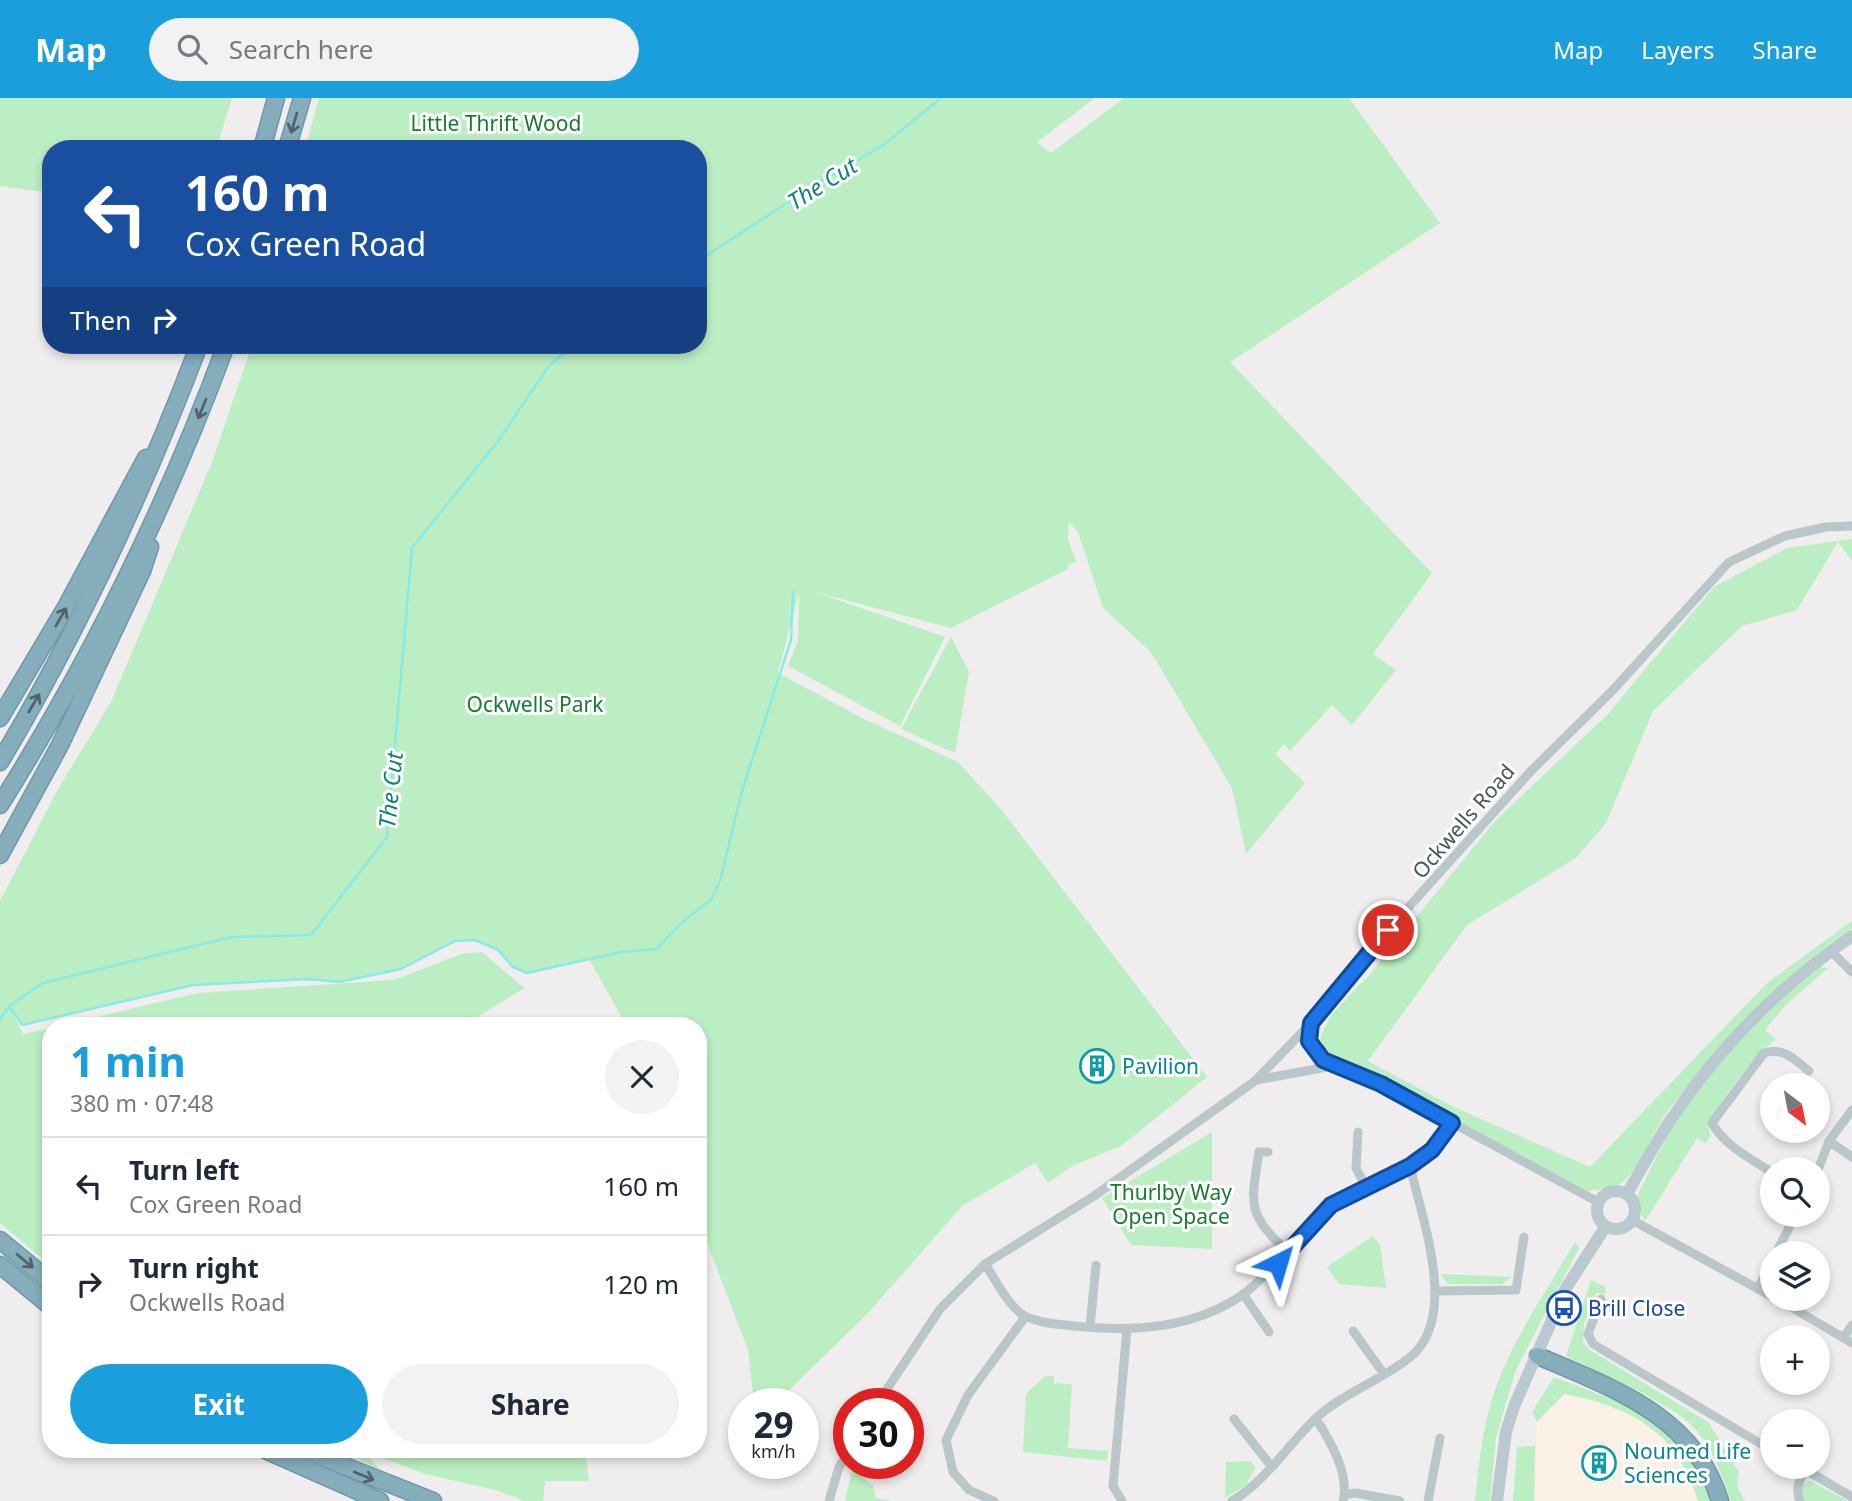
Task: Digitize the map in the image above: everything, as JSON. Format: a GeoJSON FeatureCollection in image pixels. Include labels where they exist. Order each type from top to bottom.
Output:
{"type":"FeatureCollection","features":[{"type":"Feature","properties":{"kind":"highway"},"geometry":{"type":"LineString","coordinates":[[264,140],[276,98]]}},
{"type":"Feature","properties":{"kind":"highway"},"geometry":{"type":"LineString","coordinates":[[290,140],[302,98]]}},
{"type":"Feature","properties":{"kind":"highway"},"geometry":{"type":"LineString","coordinates":[[0,762],[53,671],[102,575],[151,469],[195,354]]}},
{"type":"Feature","properties":{"kind":"highway"},"geometry":{"type":"LineString","coordinates":[[0,855],[47,770],[142,571],[164,501],[222,354]]}},
{"type":"Feature","properties":{"kind":"highway"},"geometry":{"type":"LineString","coordinates":[[0,718],[66,607],[181,391]]}},
{"type":"Feature","properties":{"kind":"highway"},"geometry":{"type":"LineString","coordinates":[[0,805],[79,670],[164,501]]}},
{"type":"Feature","properties":{"kind":"highway"},"geometry":{"type":"LineString","coordinates":[[0,1240],[42,1275]]}},
{"type":"Feature","properties":{"kind":"highway"},"geometry":{"type":"LineString","coordinates":[[0,1265],[42,1300]]}},
{"type":"Feature","properties":{"kind":"highway"},"geometry":{"type":"LineString","coordinates":[[1538,1356],[1622,1392],[1662,1416],[1700,1458],[1720,1501]]}},
{"type":"Feature","properties":{"kind":"highway"},"geometry":{"type":"LineString","coordinates":[[283,1458],[380,1501]]}},
{"type":"Feature","properties":{"kind":"highway"},"geometry":{"type":"LineString","coordinates":[[325,1458],[433,1501]]}},
{"type":"Feature","properties":{"kind":"street","name":"Ockwells Road"},"geometry":{"type":"LineString","coordinates":[[888,1388],[940,1309],[985,1264],[1094,1196],[1255,1081],[1311,1023],[1388,930],[1531,771],[1613,690],[1729,562],[1786,536],[1826,527],[1852,526]]}},
{"type":"Feature","properties":{"kind":"street"},"geometry":{"type":"LineString","coordinates":[[1627,1194],[1674,1114],[1719,1056],[1774,999],[1852,936]]}},
{"type":"Feature","properties":{"kind":"street"},"geometry":{"type":"LineString","coordinates":[[1831,951],[1852,972]]}},
{"type":"Feature","properties":{"kind":"street"},"geometry":{"type":"LineString","coordinates":[[1311,1023],[1309,1041],[1323,1060],[1381,1084],[1598,1202]]}},
{"type":"Feature","properties":{"kind":"street"},"geometry":{"type":"LineString","coordinates":[[1760,1165],[1718,1135],[1712,1123],[1764,1053],[1776,1049],[1809,1071]]}},
{"type":"Feature","properties":{"kind":"street"},"geometry":{"type":"LineString","coordinates":[[1255,1081],[1333,1065]]}},
{"type":"Feature","properties":{"kind":"street"},"geometry":{"type":"LineString","coordinates":[[1830,1140],[1852,1110]]}},
{"type":"Feature","properties":{"kind":"street"},"geometry":{"type":"LineString","coordinates":[[985,1264],[1012,1304],[1026,1317],[1048,1324],[1127,1329],[1179,1323],[1217,1311],[1243,1294],[1268,1274],[1331,1205],[1410,1166],[1432,1150],[1452,1123]]}},
{"type":"Feature","properties":{"kind":"street"},"geometry":{"type":"LineString","coordinates":[[1359,1132],[1356,1168],[1366,1187]]}},
{"type":"Feature","properties":{"kind":"street"},"geometry":{"type":"LineString","coordinates":[[1830,1142],[1852,1157]]}},
{"type":"Feature","properties":{"kind":"street"},"geometry":{"type":"LineString","coordinates":[[1268,1152],[1259,1152],[1252,1206],[1259,1222],[1288,1252]]}},
{"type":"Feature","properties":{"kind":"street"},"geometry":{"type":"LineString","coordinates":[[1232,1501],[1272,1467],[1316,1419],[1423,1346],[1434,1318],[1436,1291],[1410,1166]]}},
{"type":"Feature","properties":{"kind":"street"},"geometry":{"type":"LineString","coordinates":[[1614,1190],[1627,1194],[1635,1209],[1632,1220],[1618,1229],[1606,1226],[1599,1218],[1598,1202],[1614,1190]]}},
{"type":"Feature","properties":{"kind":"street"},"geometry":{"type":"LineString","coordinates":[[1632,1220],[1758,1288],[1760,1284]]}},
{"type":"Feature","properties":{"kind":"street"},"geometry":{"type":"LineString","coordinates":[[1497,1501],[1507,1432],[1515,1404],[1566,1288],[1606,1226]]}},
{"type":"Feature","properties":{"kind":"street"},"geometry":{"type":"LineString","coordinates":[[1436,1291],[1516,1290],[1524,1237]]}},
{"type":"Feature","properties":{"kind":"street"},"geometry":{"type":"LineString","coordinates":[[1090,1327],[1096,1265]]}},
{"type":"Feature","properties":{"kind":"street"},"geometry":{"type":"LineString","coordinates":[[1243,1294],[1269,1332]]}},
{"type":"Feature","properties":{"kind":"street"},"geometry":{"type":"LineString","coordinates":[[1601,1299],[1592,1315],[1588,1334],[1593,1344],[1760,1443]]}},
{"type":"Feature","properties":{"kind":"street"},"geometry":{"type":"LineString","coordinates":[[1797,1311],[1848,1340],[1852,1325]]}},
{"type":"Feature","properties":{"kind":"street"},"geometry":{"type":"LineString","coordinates":[[994,1501],[969,1490],[954,1472],[946,1440],[968,1395],[1026,1317]]}},
{"type":"Feature","properties":{"kind":"street"},"geometry":{"type":"LineString","coordinates":[[1118,1500],[1113,1486],[1114,1461],[1127,1329]]}},
{"type":"Feature","properties":{"kind":"street"},"geometry":{"type":"LineString","coordinates":[[1353,1331],[1384,1374]]}},
{"type":"Feature","properties":{"kind":"street"},"geometry":{"type":"LineString","coordinates":[[1234,1419],[1272,1467]]}},
{"type":"Feature","properties":{"kind":"street"},"geometry":{"type":"LineString","coordinates":[[1316,1419],[1329,1439],[1339,1466],[1343,1498],[1355,1493],[1400,1501]]}},
{"type":"Feature","properties":{"kind":"street"},"geometry":{"type":"LineString","coordinates":[[1428,1501],[1440,1438]]}},
{"type":"Feature","properties":{"kind":"street"},"geometry":{"type":"LineString","coordinates":[[830,1501],[836,1479]]}},
{"type":"Feature","properties":{"kind":"street"},"geometry":{"type":"LineString","coordinates":[[1799,1479],[1797,1494],[1800,1501]]}},
{"type":"Feature","properties":{"kind":"street"},"geometry":{"type":"LineString","coordinates":[[1822,1479],[1852,1497]]}},
{"type":"Feature","properties":{"kind":"shaded area"},"geometry":{"type":"Polygon","coordinates":[[[1564,1394],[1585,1398],[1635,1416],[1672,1444],[1691,1476],[1698,1501],[1534,1501],[1537,1422],[1564,1394]]]}},
{"type":"Feature","properties":{"kind":"green space"},"geometry":{"type":"Polygon","coordinates":[[[0,98],[232,98],[219,140],[42,140],[42,192],[0,186],[0,98]]]}},
{"type":"Feature","properties":{"kind":"green space","name":"Ockwells Park"},"geometry":{"type":"Polygon","coordinates":[[[319,98],[1095,98],[1037,142],[1051,153],[1124,98],[1349,98],[1440,223],[1230,362],[1432,573],[1373,654],[1396,670],[1352,725],[1332,705],[1290,751],[1284,744],[1275,754],[1305,783],[1246,854],[1232,788],[1151,652],[1103,608],[1078,532],[1069,522],[1068,539],[1076,562],[1068,565],[1068,569],[951,628],[815,592],[945,637],[900,726],[788,666],[798,640],[799,592],[778,673],[864,719],[958,762],[1000,808],[1207,1077],[1121,1146],[1072,1166],[1048,1183],[1035,1163],[962,1206],[870,1311],[791,1388],[752,1388],[748,1350],[707,1243],[707,1017],[622,1017],[589,959],[527,973],[513,967],[498,950],[475,940],[455,941],[401,969],[339,982],[308,979],[193,985],[56,1017],[42,1017],[42,1020],[22,1025],[10,1007],[23,1034],[42,1030],[42,1258],[0,1223],[0,901],[58,789],[111,702],[212,462],[249,354],[707,354],[707,140],[307,140],[319,98]]]}},
{"type":"Feature","properties":{"kind":"green space"},"geometry":{"type":"Polygon","coordinates":[[[1852,539],[1852,561],[1838,542],[1797,610],[1742,626],[1653,711],[1606,823],[1576,858],[1467,925],[1368,1061],[1454,1107],[1590,1167],[1767,983],[1852,921],[1852,928],[1800,967],[1731,1034],[1670,1108],[1636,1167],[1624,1181],[1612,1187],[1588,1191],[1325,1051],[1320,1037],[1331,1015],[1369,975],[1495,821],[1607,715],[1714,587],[1787,548],[1852,539]]]}},
{"type":"Feature","properties":{"kind":"green space"},"geometry":{"type":"Polygon","coordinates":[[[951,637],[969,672],[955,753],[901,729],[951,637]]]}},
{"type":"Feature","properties":{"kind":"green space"},"geometry":{"type":"Polygon","coordinates":[[[482,952],[524,988],[478,1017],[96,1017],[198,993],[394,980],[461,954],[482,952]]]}},
{"type":"Feature","properties":{"kind":"green space"},"geometry":{"type":"Polygon","coordinates":[[[1819,967],[1828,968],[1785,1006],[1765,1030],[1776,1039],[1756,1057],[1730,1090],[1707,1124],[1711,1135],[1706,1143],[1697,1138],[1645,1221],[1639,1211],[1637,1197],[1662,1145],[1694,1095],[1744,1037],[1819,967]]]}},
{"type":"Feature","properties":{"kind":"green space","name":"Thurlby Way Open Space"},"geometry":{"type":"Polygon","coordinates":[[[1212,1132],[1212,1249],[1131,1245],[1102,1198],[1212,1132]]]}},
{"type":"Feature","properties":{"kind":"green space"},"geometry":{"type":"Polygon","coordinates":[[[1373,1236],[1380,1245],[1386,1288],[1339,1284],[1327,1267],[1373,1236]]]}},
{"type":"Feature","properties":{"kind":"green space"},"geometry":{"type":"Polygon","coordinates":[[[1575,1242],[1579,1248],[1516,1370],[1496,1437],[1490,1501],[1475,1501],[1485,1427],[1497,1384],[1523,1329],[1575,1242]]]}},
{"type":"Feature","properties":{"kind":"green space"},"geometry":{"type":"Polygon","coordinates":[[[1440,1274],[1512,1277],[1502,1284],[1448,1284],[1440,1274]]]}},
{"type":"Feature","properties":{"kind":"green space"},"geometry":{"type":"Polygon","coordinates":[[[1591,1280],[1606,1287],[1605,1294],[1596,1293],[1584,1324],[1583,1342],[1590,1350],[1708,1422],[1739,1472],[1737,1486],[1745,1501],[1731,1501],[1706,1444],[1682,1417],[1641,1393],[1566,1356],[1591,1280]]]}},
{"type":"Feature","properties":{"kind":"green space"},"geometry":{"type":"Polygon","coordinates":[[[1045,1376],[1054,1376],[1054,1383],[1072,1384],[1068,1448],[1108,1451],[1107,1461],[1023,1452],[1026,1394],[1045,1376]]]}},
{"type":"Feature","properties":{"kind":"green space"},"geometry":{"type":"Polygon","coordinates":[[[1554,1377],[1628,1407],[1668,1434],[1685,1451],[1711,1501],[1698,1501],[1690,1478],[1665,1441],[1631,1415],[1611,1406],[1564,1394],[1537,1422],[1532,1412],[1554,1377]]]}},
{"type":"Feature","properties":{"kind":"green space"},"geometry":{"type":"Polygon","coordinates":[[[1535,1446],[1534,1501],[1513,1501],[1517,1447],[1535,1446]]]}},
{"type":"Feature","properties":{"kind":"green space"},"geometry":{"type":"Polygon","coordinates":[[[355,1458],[370,1458],[379,1469],[355,1458]]]}},
{"type":"Feature","properties":{"kind":"green space"},"geometry":{"type":"Polygon","coordinates":[[[383,1458],[586,1458],[589,1481],[545,1481],[543,1501],[524,1501],[499,1491],[425,1474],[383,1458]]]}},
{"type":"Feature","properties":{"kind":"green space"},"geometry":{"type":"Polygon","coordinates":[[[1250,1461],[1256,1467],[1246,1485],[1225,1498],[1226,1462],[1250,1461]]]}},
{"type":"Feature","properties":{"kind":"green space"},"geometry":{"type":"Polygon","coordinates":[[[850,1479],[864,1479],[874,1486],[875,1498],[892,1501],[845,1501],[850,1479]]]}},
{"type":"Feature","properties":{"kind":"green space"},"geometry":{"type":"Polygon","coordinates":[[[1810,1481],[1848,1501],[1804,1501],[1800,1492],[1802,1485],[1810,1481]]]}},
{"type":"Feature","properties":{"kind":"waterway","name":"The Cut"},"geometry":{"type":"LineString","coordinates":[[707,255],[821,181],[885,144],[941,98]]}},
{"type":"Feature","properties":{"kind":"waterway","name":"The Cut"},"geometry":{"type":"LineString","coordinates":[[0,1020],[9,1006],[43,983],[231,937],[311,935],[387,837],[412,548],[498,441],[549,366],[563,354]]}},
{"type":"Feature","properties":{"kind":"waterway"},"geometry":{"type":"LineString","coordinates":[[56,1017],[193,985],[308,979],[339,982],[401,969],[455,941],[475,940],[498,950],[513,967],[527,973],[621,952],[657,949],[681,923],[711,900],[720,881],[742,791],[791,640],[793,592]]}},
{"type":"Feature","properties":{"kind":"waterway"},"geometry":{"type":"LineString","coordinates":[[9,1006],[22,1025],[42,1020]]}},
{"type":"Feature","properties":{"kind":"place","name":"Pavilion"},"geometry":{"type":"Point","coordinates":[1097,1066]}},
{"type":"Feature","properties":{"kind":"place","name":"Brill Close"},"geometry":{"type":"Point","coordinates":[1564,1308]}},
{"type":"Feature","properties":{"kind":"place","name":"Noumed Life Sciences"},"geometry":{"type":"Point","coordinates":[1599,1463]}},
{"type":"Feature","properties":{"kind":"route"},"geometry":{"type":"LineString","coordinates":[[1278,1263],[1331,1205],[1410,1166],[1432,1150],[1452,1123],[1381,1084],[1323,1060],[1309,1041],[1311,1023],[1388,930]]}},
{"type":"Feature","properties":{"kind":"park label","name":"Little Thrift Wood"},"geometry":{"type":"Point","coordinates":[496,123]}}]}
